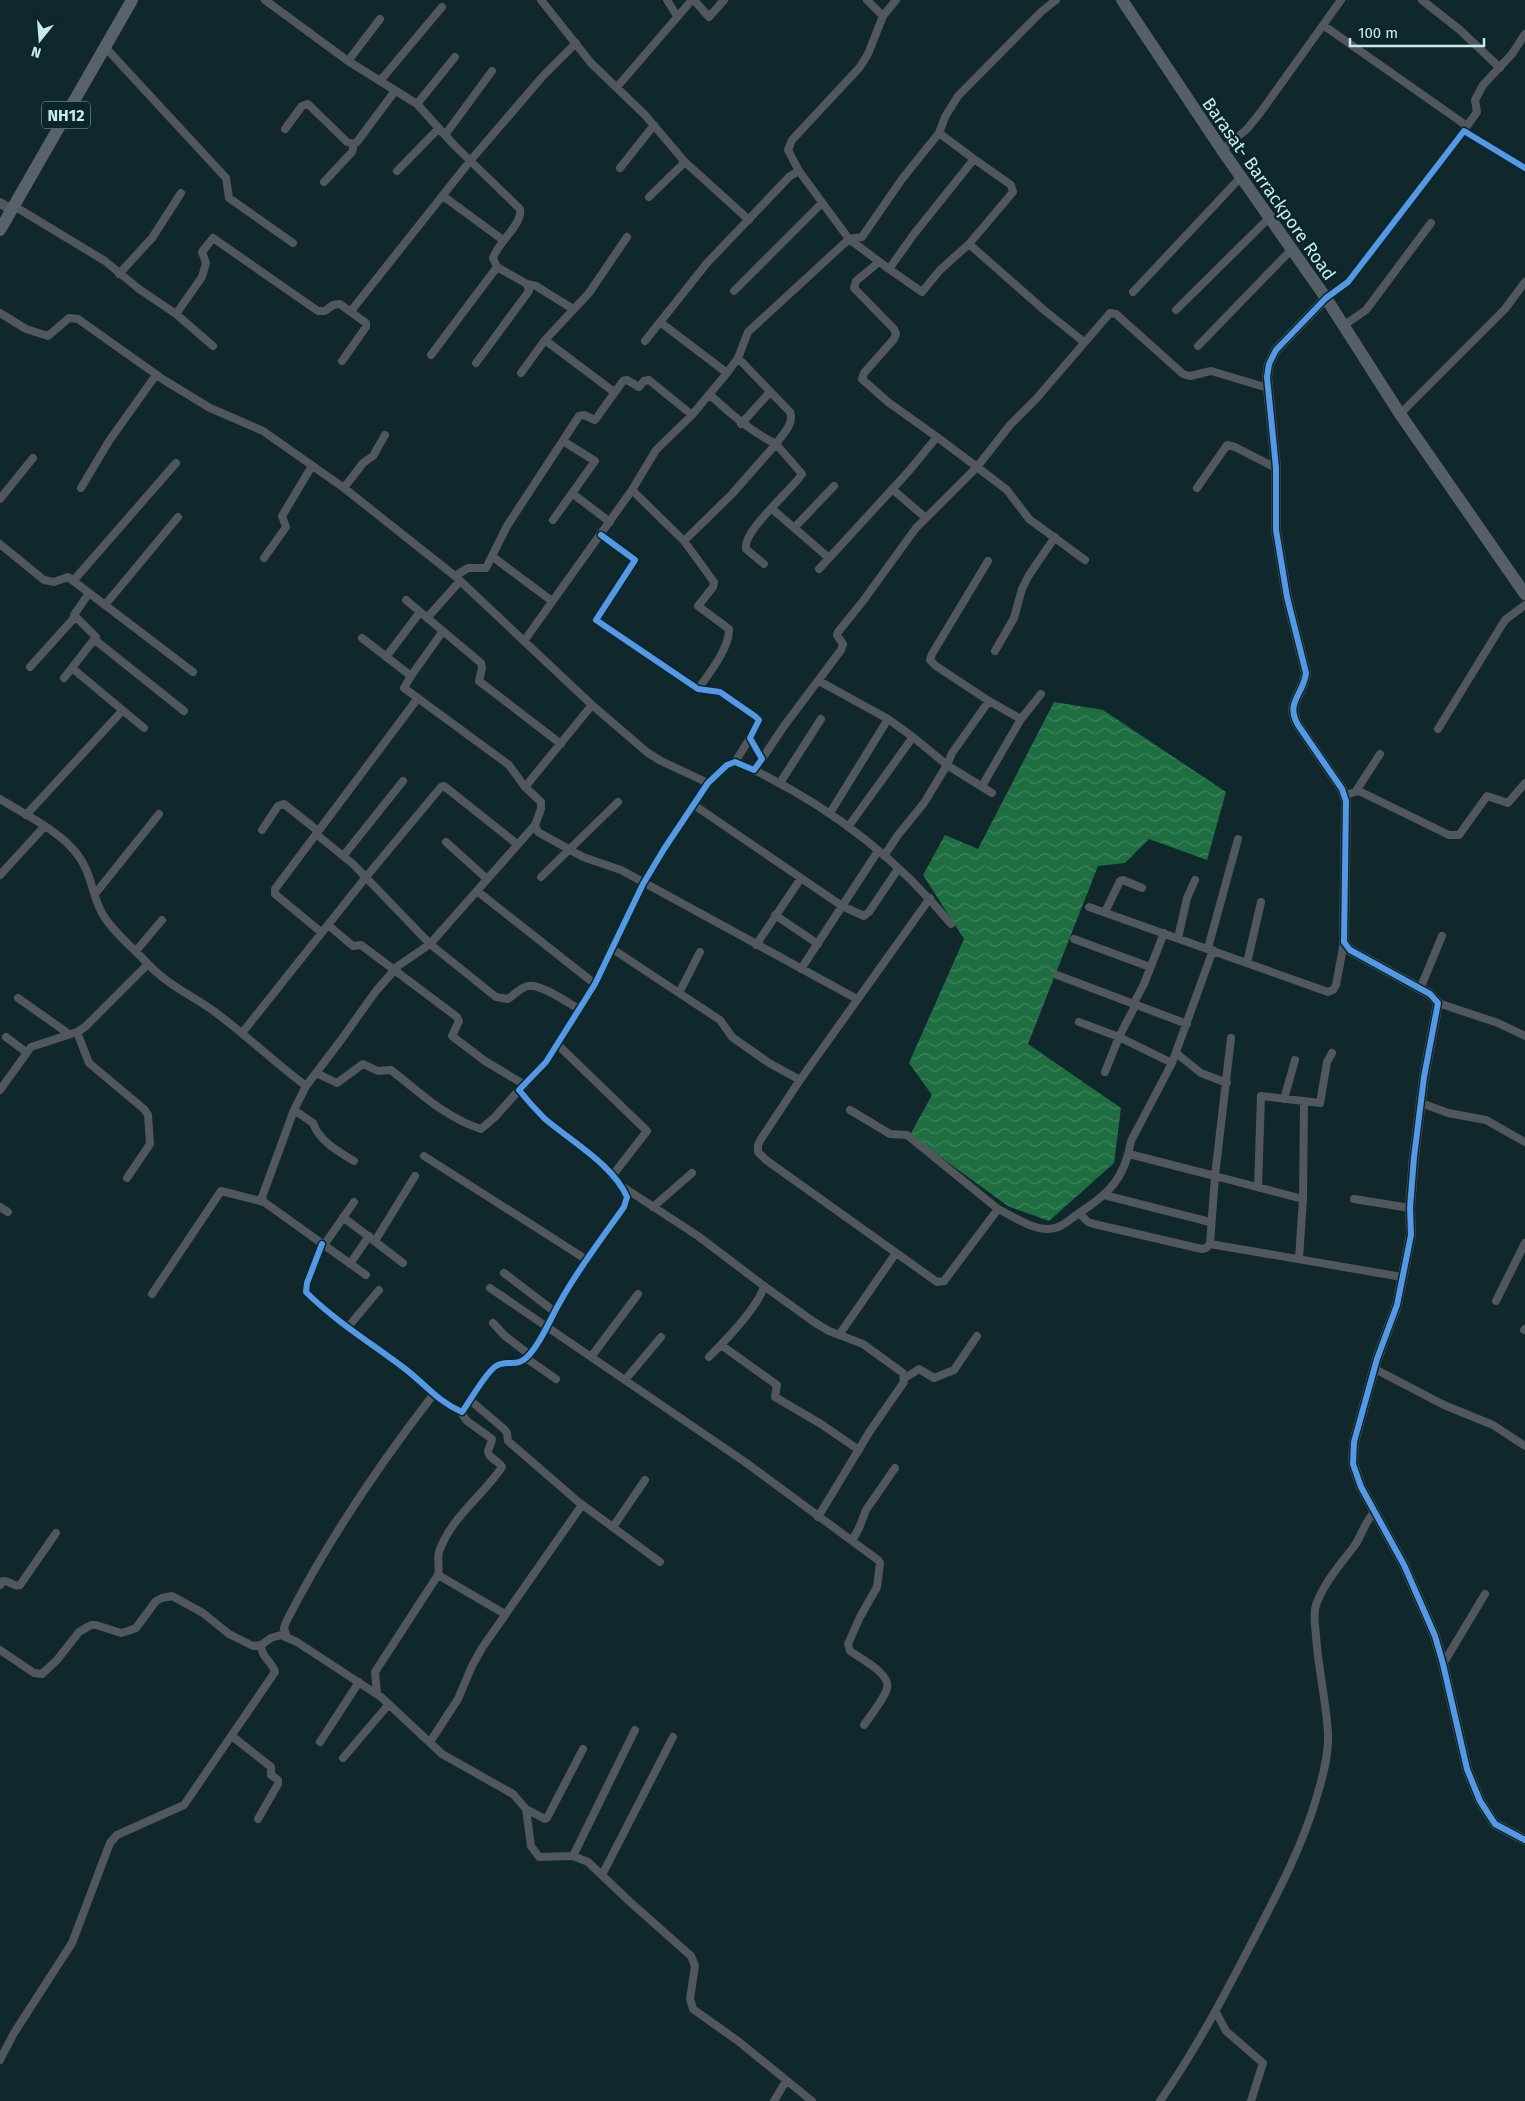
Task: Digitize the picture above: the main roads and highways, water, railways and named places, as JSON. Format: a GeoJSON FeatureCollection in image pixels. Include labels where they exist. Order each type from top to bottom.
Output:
{"type":"FeatureCollection","features":[{"type":"Feature","properties":{"kind":"highway","name":"NH12"},"geometry":{"type":"LineString","coordinates":[[0,230],[132,0]]}},
{"type":"Feature","properties":{"kind":"main road","name":"Barasat- Barrackpore Road"},"geometry":{"type":"LineString","coordinates":[[1122,0],[1222,150],[1326,298],[1400,414],[1525,594]]}},
{"type":"Feature","properties":{"kind":"water"},"geometry":{"type":"Polygon","coordinates":[[[1054,702],[1103,710],[1226,792],[1207,860],[1149,839],[1125,863],[1098,866],[1028,1044],[1121,1108],[1114,1163],[1049,1221],[1008,1206],[910,1135],[932,1095],[909,1063],[964,939],[923,875],[945,835],[978,849],[1054,702]]]}}]}
